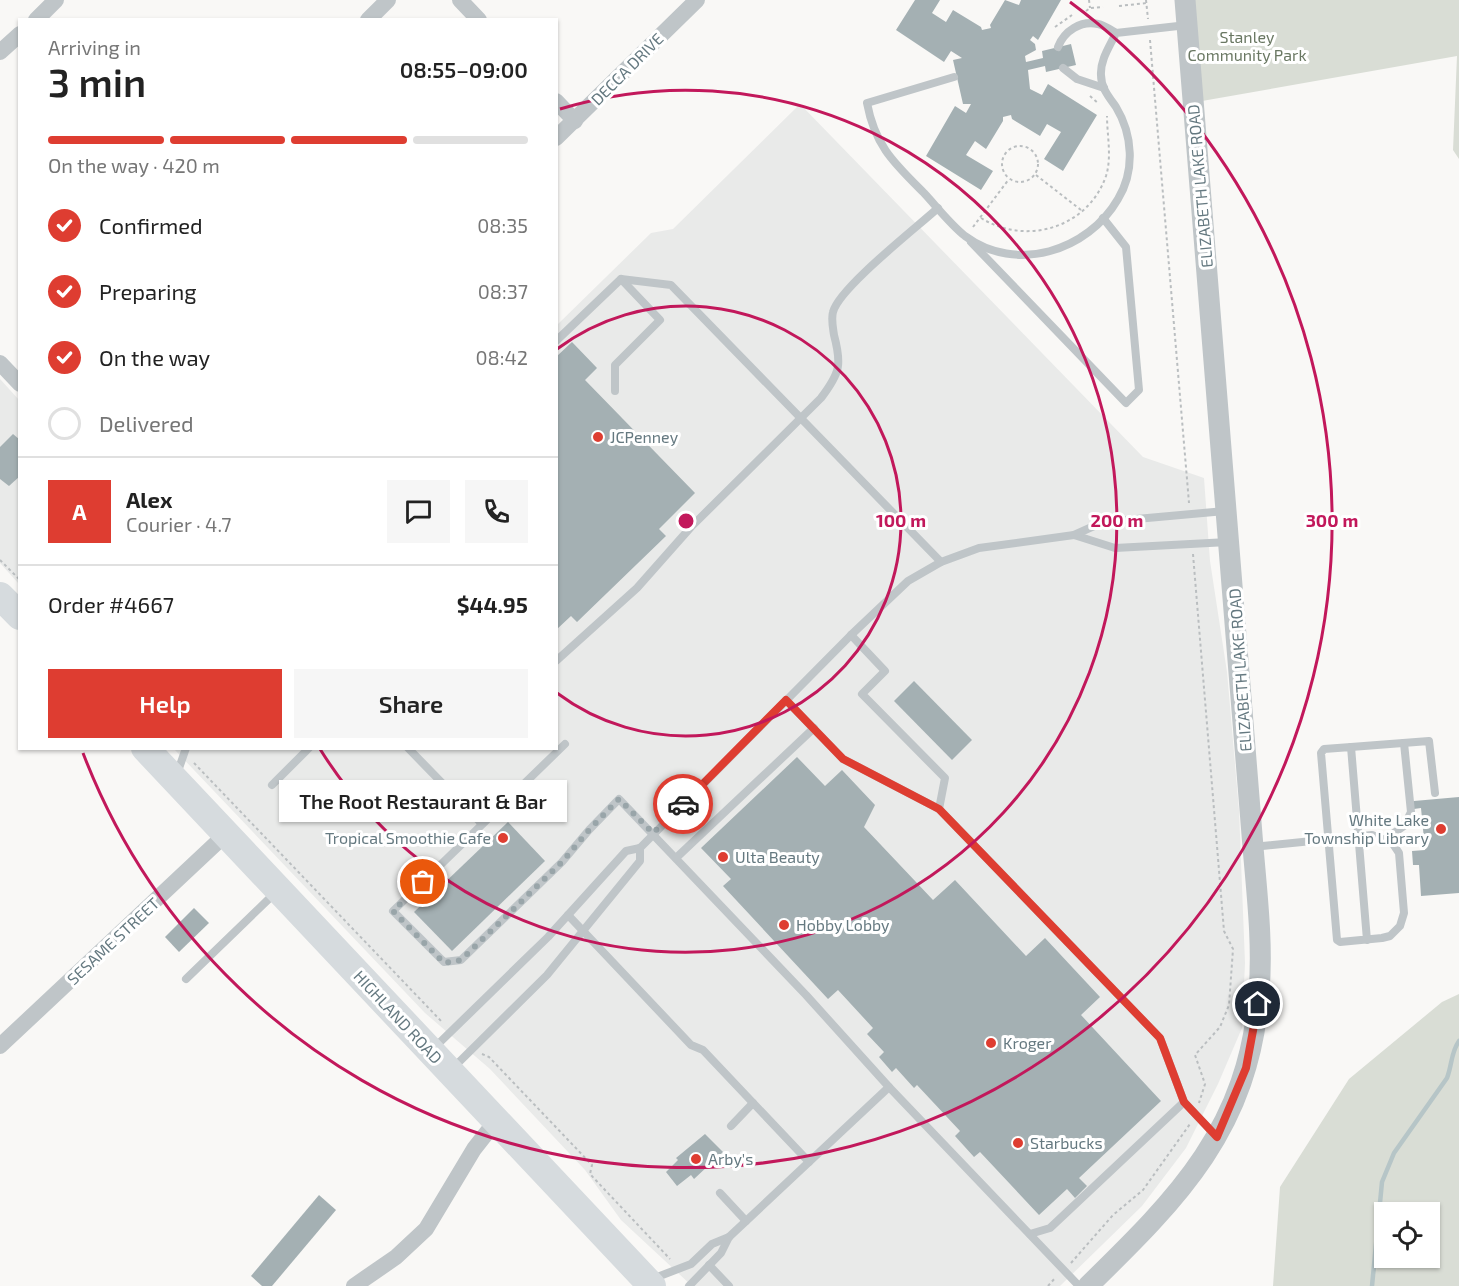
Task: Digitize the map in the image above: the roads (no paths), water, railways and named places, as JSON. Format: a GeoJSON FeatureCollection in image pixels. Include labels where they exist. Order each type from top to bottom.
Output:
{"type":"FeatureCollection","features":[{"type":"Feature","properties":{"kind":"highway"},"geometry":{"type":"LineString","coordinates":[[0,596],[18,614]]}},
{"type":"Feature","properties":{"kind":"highway","name":"HIGHLAND ROAD"},"geometry":{"type":"LineString","coordinates":[[147,750],[187,774],[226,834],[650,1283]]}},
{"type":"Feature","properties":{"kind":"street"},"geometry":{"type":"LineString","coordinates":[[38,18],[56,0]]}},
{"type":"Feature","properties":{"kind":"street"},"geometry":{"type":"LineString","coordinates":[[370,18],[388,0]]}},
{"type":"Feature","properties":{"kind":"street"},"geometry":{"type":"LineString","coordinates":[[460,0],[477,18]]}},
{"type":"Feature","properties":{"kind":"street","name":"DECCA DRIVE"},"geometry":{"type":"LineString","coordinates":[[558,136],[697,0]]}},
{"type":"Feature","properties":{"kind":"street","name":"ELIZABETH LAKE ROAD"},"geometry":{"type":"LineString","coordinates":[[1088,1286],[1172,1201],[1217,1137],[1240,1087],[1257,1017],[1260,941],[1185,0]]}},
{"type":"Feature","properties":{"kind":"street"},"geometry":{"type":"LineString","coordinates":[[0,52],[18,36]]}},
{"type":"Feature","properties":{"kind":"street"},"geometry":{"type":"LineString","coordinates":[[558,103],[575,121]]}},
{"type":"Feature","properties":{"kind":"street","name":"SESAME STREET"},"geometry":{"type":"LineString","coordinates":[[0,1046],[226,834]]}},
{"type":"Feature","properties":{"kind":"street"},"geometry":{"type":"LineString","coordinates":[[359,1284],[396,1257],[426,1229],[474,1149],[496,1120]]}},
{"type":"Feature","properties":{"kind":"lane"},"geometry":{"type":"LineString","coordinates":[[1058,47],[1066,33],[1078,26],[1098,24],[1116,33],[1187,25]]}},
{"type":"Feature","properties":{"kind":"lane"},"geometry":{"type":"LineString","coordinates":[[964,235],[1004,253],[1037,254],[1067,245],[1104,218],[1122,193],[1130,156],[1124,124],[1104,88],[1101,67],[1116,33]]}},
{"type":"Feature","properties":{"kind":"lane"},"geometry":{"type":"LineString","coordinates":[[1063,68],[1080,81],[1104,88]]}},
{"type":"Feature","properties":{"kind":"lane"},"geometry":{"type":"LineString","coordinates":[[954,77],[867,103],[872,128],[883,149],[1126,403],[1139,390],[1126,247],[1104,218]]}},
{"type":"Feature","properties":{"kind":"lane"},"geometry":{"type":"LineString","coordinates":[[558,659],[636,588],[691,527],[801,419],[835,380],[840,365],[832,327],[833,311],[844,293],[938,208]]}},
{"type":"Feature","properties":{"kind":"lane"},"geometry":{"type":"LineString","coordinates":[[621,279],[671,285],[940,562]]}},
{"type":"Feature","properties":{"kind":"lane"},"geometry":{"type":"LineString","coordinates":[[558,340],[621,279]]}},
{"type":"Feature","properties":{"kind":"lane"},"geometry":{"type":"LineString","coordinates":[[615,391],[615,365],[660,320],[621,279]]}},
{"type":"Feature","properties":{"kind":"lane"},"geometry":{"type":"LineString","coordinates":[[440,1061],[626,851],[640,848],[908,580],[940,562],[979,548],[1074,535],[1103,522],[1227,511]]}},
{"type":"Feature","properties":{"kind":"lane"},"geometry":{"type":"LineString","coordinates":[[1074,535],[1115,548],[1230,542]]}},
{"type":"Feature","properties":{"kind":"lane"},"geometry":{"type":"LineString","coordinates":[[851,635],[885,671],[862,694],[945,778],[939,809]]}},
{"type":"Feature","properties":{"kind":"lane"},"geometry":{"type":"LineString","coordinates":[[786,700],[843,759],[939,809],[1160,1038],[1184,1102],[1217,1137]]}},
{"type":"Feature","properties":{"kind":"lane"},"geometry":{"type":"LineString","coordinates":[[676,858],[814,728]]}},
{"type":"Feature","properties":{"kind":"lane"},"geometry":{"type":"LineString","coordinates":[[1253,847],[1329,840],[1372,835],[1385,839],[1399,853],[1403,920],[1390,936],[1367,940],[1337,940],[1329,840],[1321,753],[1324,749],[1429,741],[1435,793]]}},
{"type":"Feature","properties":{"kind":"lane"},"geometry":{"type":"LineString","coordinates":[[1385,839],[1404,826],[1411,812],[1404,743]]}},
{"type":"Feature","properties":{"kind":"lane"},"geometry":{"type":"LineString","coordinates":[[558,750],[564,744]]}},
{"type":"Feature","properties":{"kind":"lane"},"geometry":{"type":"LineString","coordinates":[[1350,747],[1367,940]]}},
{"type":"Feature","properties":{"kind":"lane"},"geometry":{"type":"LineString","coordinates":[[186,750],[187,774]]}},
{"type":"Feature","properties":{"kind":"lane"},"geometry":{"type":"LineString","coordinates":[[272,785],[307,750]]}},
{"type":"Feature","properties":{"kind":"lane"},"geometry":{"type":"LineString","coordinates":[[410,750],[482,824]]}},
{"type":"Feature","properties":{"kind":"lane"},"geometry":{"type":"LineString","coordinates":[[558,750],[393,911],[444,963],[461,960],[562,862],[619,799],[1079,1286]]}},
{"type":"Feature","properties":{"kind":"lane"},"geometry":{"type":"LineString","coordinates":[[440,1061],[547,975],[640,861],[640,848]]}},
{"type":"Feature","properties":{"kind":"lane"},"geometry":{"type":"LineString","coordinates":[[186,979],[278,890]]}},
{"type":"Feature","properties":{"kind":"lane"},"geometry":{"type":"LineString","coordinates":[[567,915],[691,1045],[703,1050],[809,1162]]}},
{"type":"Feature","properties":{"kind":"lane"},"geometry":{"type":"LineString","coordinates":[[689,1286],[721,1253],[729,1237],[889,1087]]}},
{"type":"Feature","properties":{"kind":"lane"},"geometry":{"type":"LineString","coordinates":[[1030,1234],[1050,1228],[1184,1102]]}},
{"type":"Feature","properties":{"kind":"lane"},"geometry":{"type":"LineString","coordinates":[[732,1126],[753,1103]]}},
{"type":"Feature","properties":{"kind":"lane"},"geometry":{"type":"LineString","coordinates":[[720,1193],[746,1221]]}},
{"type":"Feature","properties":{"kind":"lane"},"geometry":{"type":"LineString","coordinates":[[650,1283],[691,1264],[712,1244],[729,1237]]}},
{"type":"Feature","properties":{"kind":"lane"},"geometry":{"type":"LineString","coordinates":[[709,1265],[729,1286]]}},
{"type":"Feature","properties":{"kind":"waterway"},"geometry":{"type":"LineString","coordinates":[[1372,1286],[1382,1182],[1394,1153],[1447,1078],[1454,1050],[1459,1041]]}},
{"type":"Feature","properties":{"kind":"place","name":"JCPenney"},"geometry":{"type":"Point","coordinates":[598,437]}},
{"type":"Feature","properties":{"kind":"place","name":"White Lake Township Library"},"geometry":{"type":"Point","coordinates":[1441,829]}},
{"type":"Feature","properties":{"kind":"place","name":"Tropical Smoothie Cafe"},"geometry":{"type":"Point","coordinates":[503,838]}},
{"type":"Feature","properties":{"kind":"place","name":"Ulta Beauty"},"geometry":{"type":"Point","coordinates":[723,857]}},
{"type":"Feature","properties":{"kind":"place","name":"The Root Restaurant & Bar"},"geometry":{"type":"Point","coordinates":[423,882]}},
{"type":"Feature","properties":{"kind":"place","name":"Hobby Lobby"},"geometry":{"type":"Point","coordinates":[784,925]}},
{"type":"Feature","properties":{"kind":"place","name":"Kroger"},"geometry":{"type":"Point","coordinates":[991,1043]}},
{"type":"Feature","properties":{"kind":"place","name":"Starbucks"},"geometry":{"type":"Point","coordinates":[1018,1143]}},
{"type":"Feature","properties":{"kind":"place","name":"Arby's"},"geometry":{"type":"Point","coordinates":[696,1159]}},
{"type":"Feature","properties":{"kind":"park label","name":"Stanley Community Park"},"geometry":{"type":"Point","coordinates":[1247,46]}}]}
